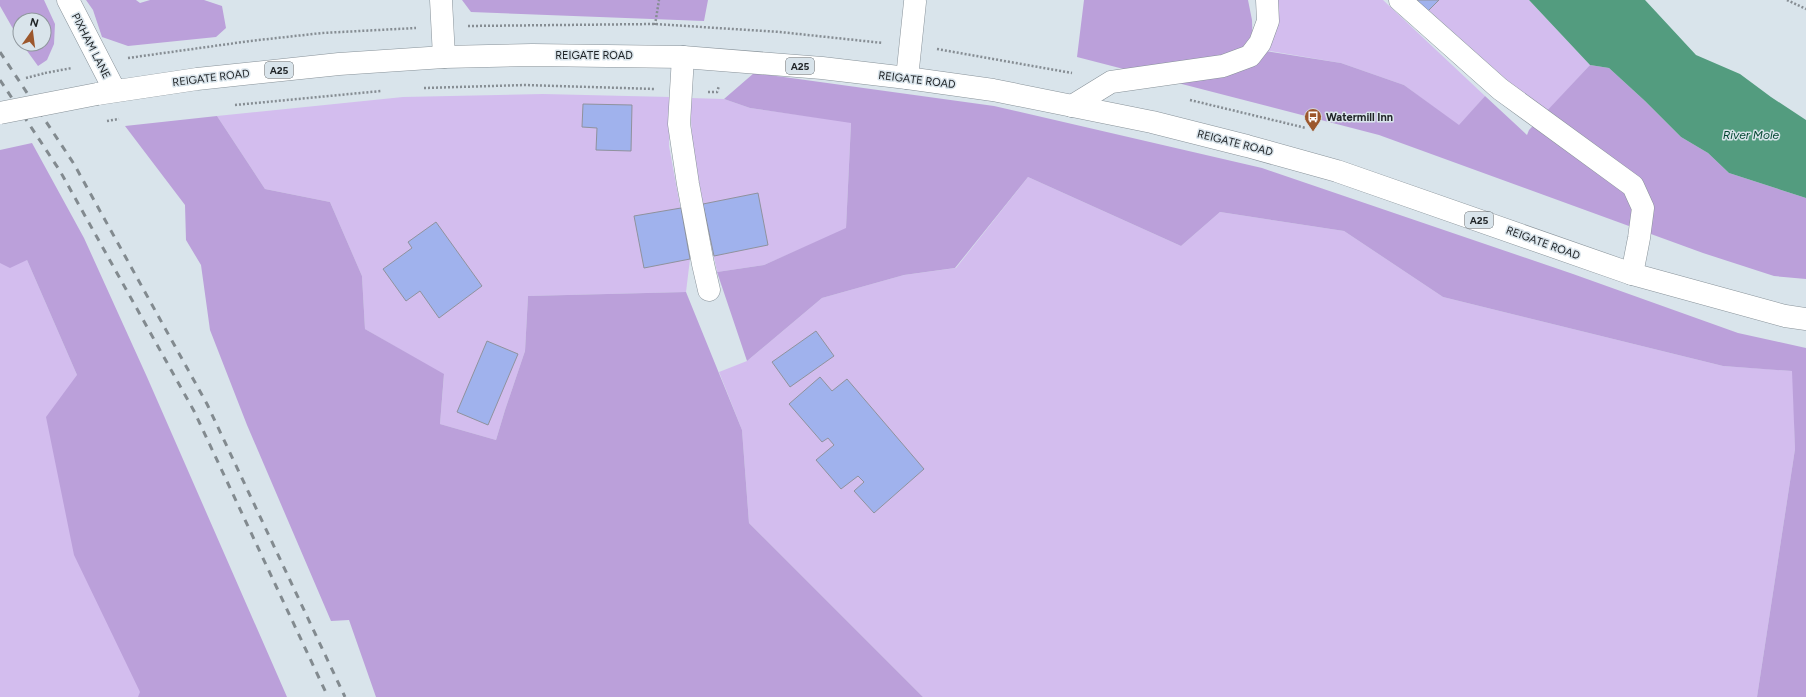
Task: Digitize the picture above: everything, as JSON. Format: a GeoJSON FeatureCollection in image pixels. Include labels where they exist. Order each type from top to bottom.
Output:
{"type":"FeatureCollection","features":[{"type":"Feature","properties":{"kind":"main road","name":"PIXHAM LANE"},"geometry":{"type":"LineString","coordinates":[[68,0],[106,92]]}},
{"type":"Feature","properties":{"kind":"main road"},"geometry":{"type":"LineString","coordinates":[[441,0],[444,57]]}},
{"type":"Feature","properties":{"kind":"main road"},"geometry":{"type":"LineString","coordinates":[[1072,106],[1111,82],[1223,66],[1250,56],[1260,43],[1268,21],[1267,0]]}},
{"type":"Feature","properties":{"kind":"main road"},"geometry":{"type":"LineString","coordinates":[[1400,0],[1500,89],[1633,186],[1642,208],[1639,238],[1632,274]]}},
{"type":"Feature","properties":{"kind":"main road"},"geometry":{"type":"LineString","coordinates":[[907,78],[915,2]]}},
{"type":"Feature","properties":{"kind":"main road","name":"REIGATE ROAD"},"geometry":{"type":"LineString","coordinates":[[0,113],[106,92],[197,79],[305,68],[444,57],[532,55],[683,57],[822,68],[993,90],[1152,122],[1247,146],[1337,171],[1632,274],[1785,316],[1806,319]]}},
{"type":"Feature","properties":{"kind":"main road"},"geometry":{"type":"LineString","coordinates":[[683,57],[680,131],[688,184],[709,290]]}},
{"type":"Feature","properties":{"kind":"path"},"geometry":{"type":"LineString","coordinates":[[1787,0],[1806,9]]}},
{"type":"Feature","properties":{"kind":"path"},"geometry":{"type":"LineString","coordinates":[[422,88],[525,85],[716,92],[728,60]]}},
{"type":"Feature","properties":{"kind":"path"},"geometry":{"type":"LineString","coordinates":[[234,105],[383,90]]}},
{"type":"Feature","properties":{"kind":"shaded area"},"geometry":{"type":"Polygon","coordinates":[[[0,0],[44,0],[50,12],[12,12],[12,27],[0,6],[0,0]]]}},
{"type":"Feature","properties":{"kind":"shaded area"},"geometry":{"type":"Polygon","coordinates":[[[86,0],[136,0],[140,3],[150,0],[204,0],[222,6],[226,28],[216,37],[128,46],[102,37],[93,10],[86,0]]]}},
{"type":"Feature","properties":{"kind":"shaded area"},"geometry":{"type":"Polygon","coordinates":[[[462,0],[708,0],[704,21],[471,12],[462,0]]]}},
{"type":"Feature","properties":{"kind":"shaded area"},"geometry":{"type":"Polygon","coordinates":[[[1084,0],[1248,0],[1252,20],[1253,49],[1341,63],[1404,85],[1459,125],[1485,96],[1527,135],[1529,130],[1590,65],[1609,68],[1681,137],[1708,153],[1729,173],[1806,198],[1806,279],[1774,276],[1703,253],[1379,135],[1077,57],[1084,0]]]}},
{"type":"Feature","properties":{"kind":"shaded area"},"geometry":{"type":"Polygon","coordinates":[[[1275,0],[1383,0],[1485,96],[1459,126],[1404,85],[1341,63],[1264,50],[1275,0]]]}},
{"type":"Feature","properties":{"kind":"shaded area"},"geometry":{"type":"Polygon","coordinates":[[[1417,0],[1529,0],[1590,65],[1545,114],[1417,0]]]}},
{"type":"Feature","properties":{"kind":"shaded area"},"geometry":{"type":"Polygon","coordinates":[[[52,17],[55,24],[54,44],[52,49],[52,17]]]}},
{"type":"Feature","properties":{"kind":"shaded area"},"geometry":{"type":"Polygon","coordinates":[[[28,52],[50,52],[47,60],[38,66],[28,52]]]}},
{"type":"Feature","properties":{"kind":"shaded area"},"geometry":{"type":"Polygon","coordinates":[[[754,73],[994,106],[1262,168],[1573,274],[1738,333],[1806,348],[1806,697],[1757,697],[1795,449],[1792,371],[1723,366],[1443,297],[1344,231],[1220,212],[1181,246],[1028,177],[955,268],[904,275],[822,298],[747,361],[717,272],[764,265],[846,228],[851,123],[750,108],[724,99],[754,73]]]}},
{"type":"Feature","properties":{"kind":"shaded area"},"geometry":{"type":"Polygon","coordinates":[[[543,94],[670,97],[669,146],[690,259],[686,292],[528,296],[525,351],[496,440],[440,424],[444,375],[365,329],[362,276],[330,202],[265,189],[217,116],[403,97],[543,94]]]}},
{"type":"Feature","properties":{"kind":"shaded area"},"geometry":{"type":"Polygon","coordinates":[[[690,98],[724,99],[750,108],[851,122],[846,229],[764,265],[717,272],[692,142],[690,98]]]}},
{"type":"Feature","properties":{"kind":"shaded area"},"geometry":{"type":"Polygon","coordinates":[[[217,116],[265,189],[330,202],[362,276],[365,329],[444,374],[440,424],[496,440],[525,351],[528,296],[686,292],[742,430],[749,523],[923,697],[376,697],[349,620],[331,621],[247,425],[210,330],[201,265],[186,240],[185,205],[125,126],[217,116]]]}},
{"type":"Feature","properties":{"kind":"shaded area"},"geometry":{"type":"Polygon","coordinates":[[[32,143],[84,238],[147,377],[287,697],[138,697],[140,692],[74,555],[46,417],[77,375],[27,260],[10,268],[0,263],[0,150],[32,143]]]}},
{"type":"Feature","properties":{"kind":"shaded area"},"geometry":{"type":"Polygon","coordinates":[[[1028,177],[1181,246],[1220,212],[1344,231],[1443,297],[1723,366],[1793,371],[1795,449],[1757,697],[923,697],[749,523],[742,430],[719,372],[747,361],[822,298],[904,275],[956,268],[1028,177]]]}},
{"type":"Feature","properties":{"kind":"shaded area"},"geometry":{"type":"Polygon","coordinates":[[[0,211],[27,260],[77,375],[195,697],[0,697],[0,211]]]}},
{"type":"Feature","properties":{"kind":"water","name":"River Mole"},"geometry":{"type":"Polygon","coordinates":[[[1529,0],[1645,0],[1696,55],[1740,74],[1806,120],[1806,198],[1729,173],[1708,153],[1681,137],[1609,68],[1590,65],[1529,0]]]}},
{"type":"Feature","properties":{"kind":"building"},"geometry":{"type":"Polygon","coordinates":[[[1417,0],[1439,0],[1428,11],[1417,0]]]}},
{"type":"Feature","properties":{"kind":"building"},"geometry":{"type":"Polygon","coordinates":[[[583,104],[632,105],[631,151],[596,150],[597,128],[582,127],[583,104]]]}},
{"type":"Feature","properties":{"kind":"building"},"geometry":{"type":"Polygon","coordinates":[[[758,193],[768,245],[714,256],[703,204],[758,193]]]}},
{"type":"Feature","properties":{"kind":"building"},"geometry":{"type":"Polygon","coordinates":[[[681,208],[690,259],[644,268],[634,216],[681,208]]]}},
{"type":"Feature","properties":{"kind":"building"},"geometry":{"type":"Polygon","coordinates":[[[436,222],[482,286],[439,318],[420,291],[406,301],[383,269],[412,248],[408,242],[436,222]]]}},
{"type":"Feature","properties":{"kind":"building"},"geometry":{"type":"Polygon","coordinates":[[[816,331],[834,356],[790,387],[772,362],[816,331]]]}},
{"type":"Feature","properties":{"kind":"building"},"geometry":{"type":"Polygon","coordinates":[[[487,341],[518,354],[488,425],[457,412],[487,341]]]}},
{"type":"Feature","properties":{"kind":"building"},"geometry":{"type":"Polygon","coordinates":[[[820,377],[832,391],[847,379],[924,469],[874,513],[854,491],[864,482],[858,476],[841,489],[816,460],[834,445],[828,438],[822,442],[789,404],[820,377]]]}},
{"type":"Feature","properties":{"kind":"railway"},"geometry":{"type":"LineString","coordinates":[[0,52],[74,164],[207,404],[345,697]]}},
{"type":"Feature","properties":{"kind":"railway"},"geometry":{"type":"LineString","coordinates":[[0,80],[60,171],[194,411],[328,697]]}},
{"type":"Feature","properties":{"kind":"place","name":"Watermill Inn"},"geometry":{"type":"Point","coordinates":[1313,132]}}]}
